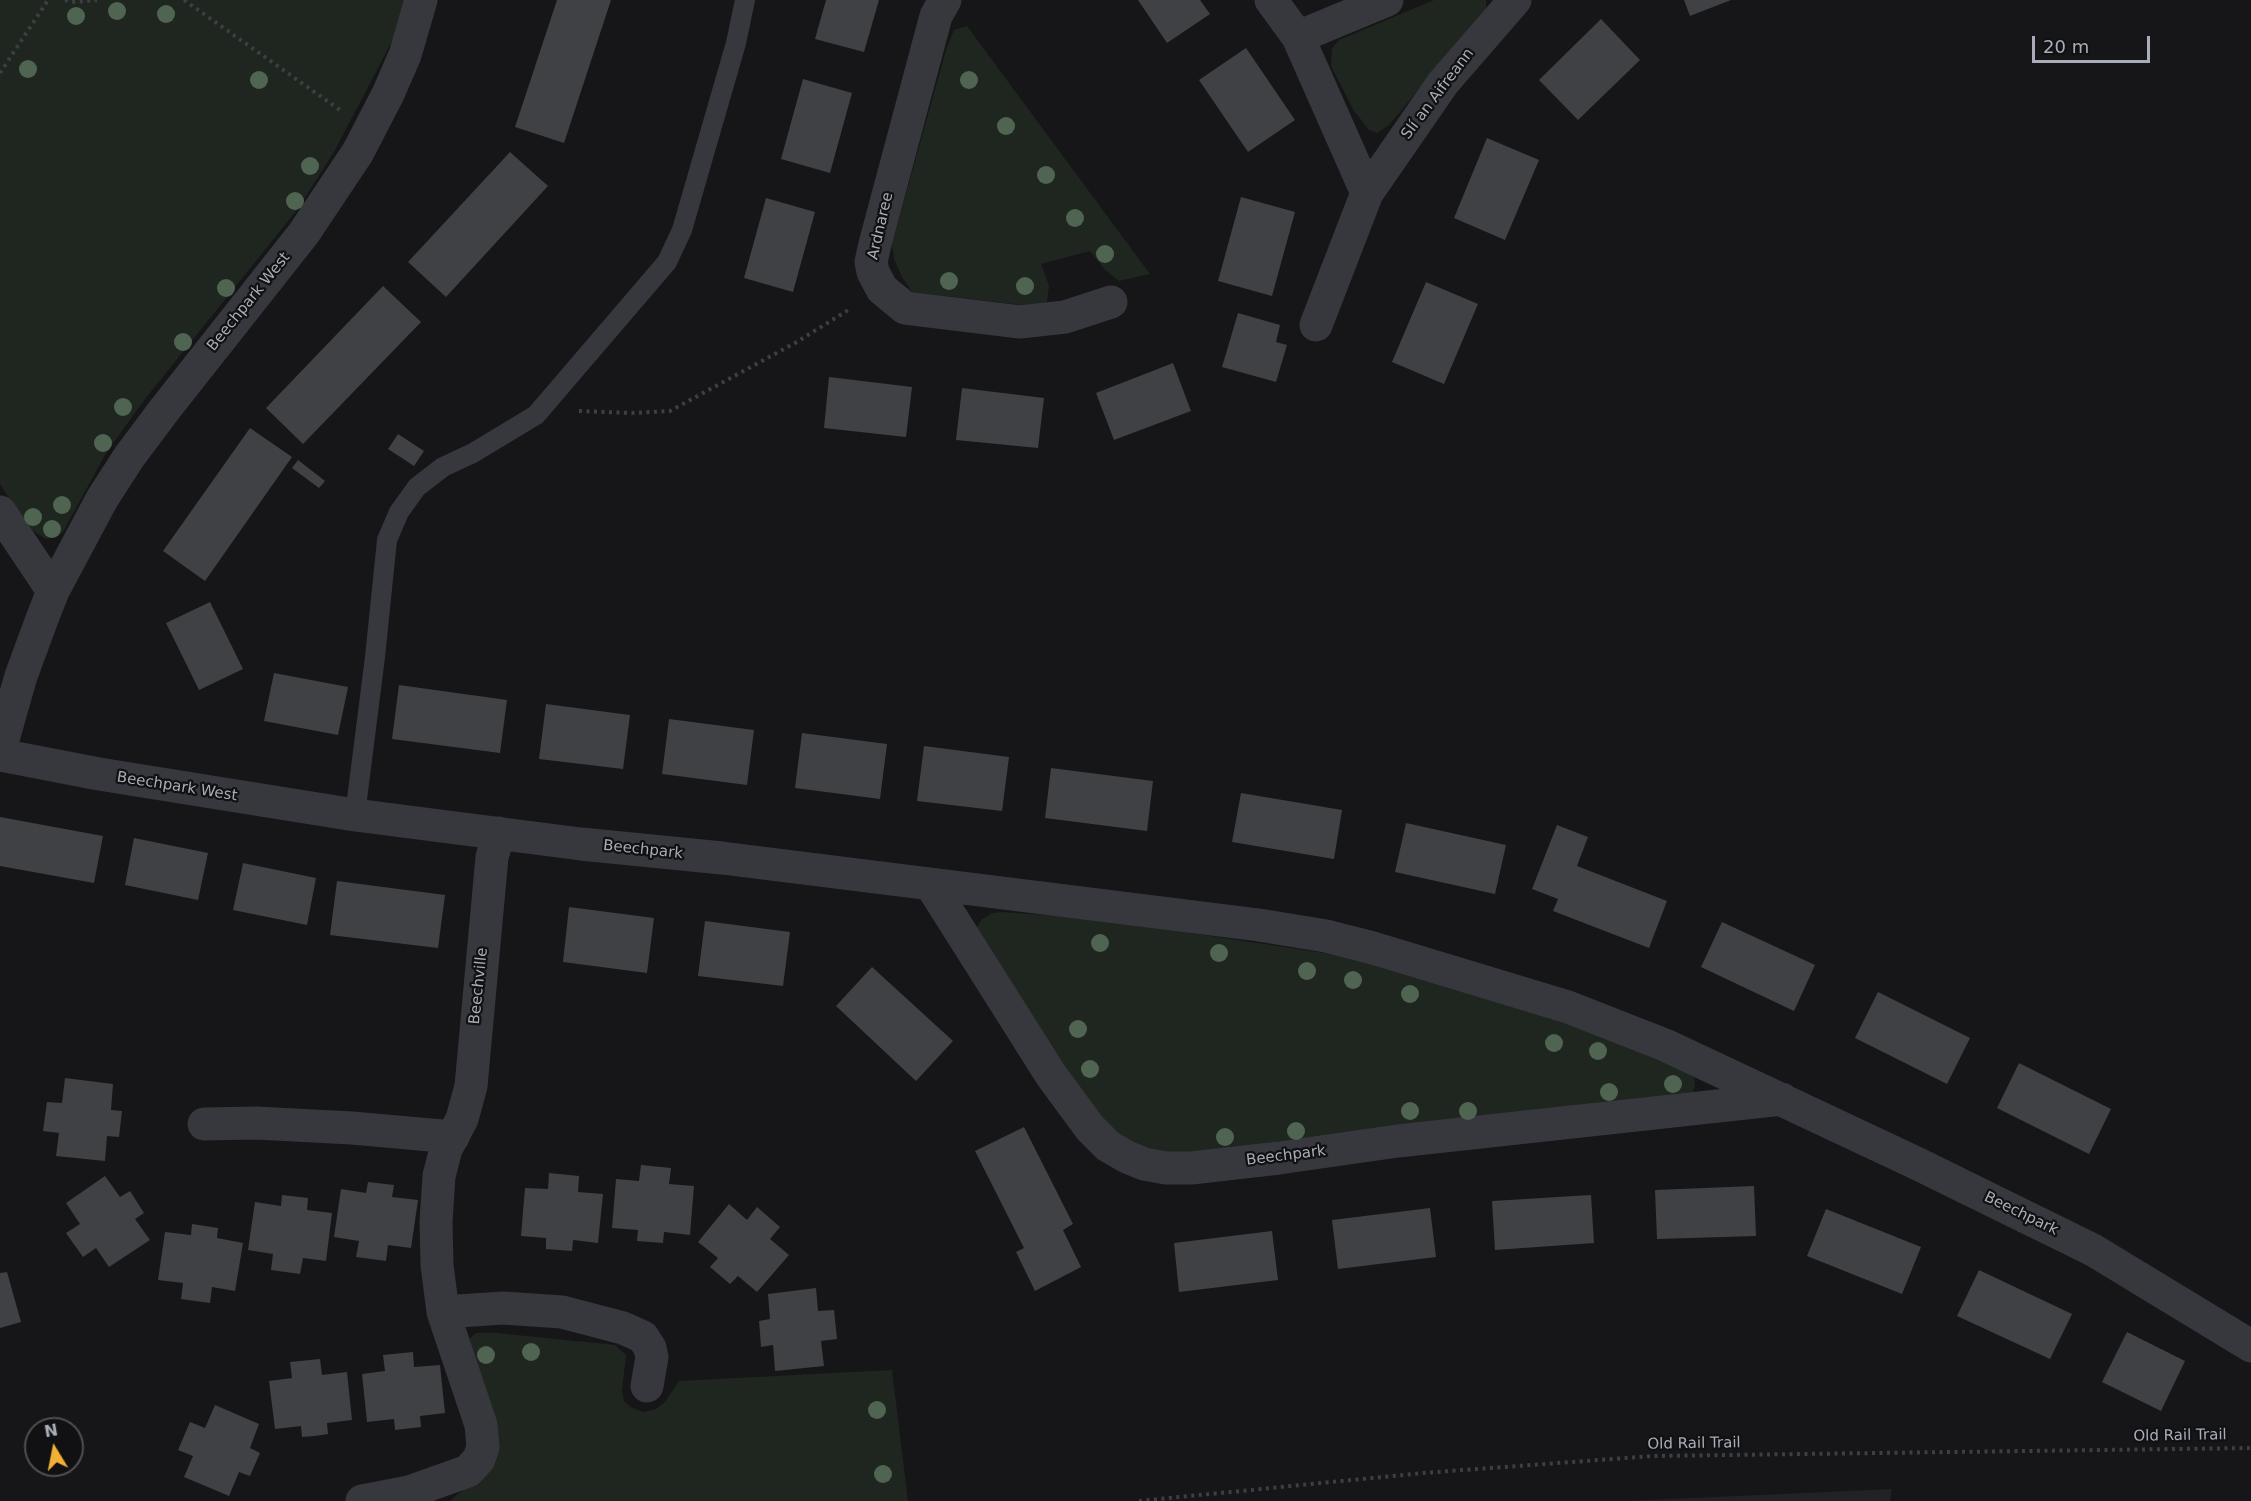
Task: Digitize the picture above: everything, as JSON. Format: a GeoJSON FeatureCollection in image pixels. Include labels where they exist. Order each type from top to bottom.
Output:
{"type":"FeatureCollection","features":[{"type":"Feature","properties":{"kind":"street","name":"Beechpark West"},"geometry":{"type":"LineString","coordinates":[[0,750],[21,676],[53,591],[102,499],[129,457],[207,354],[304,233],[370,131],[405,54],[421,0]]}},
{"type":"Feature","properties":{"kind":"street","name":"Ardnaree"},"geometry":{"type":"LineString","coordinates":[[945,0],[936,16],[871,262],[873,272],[882,289],[905,308],[1020,322],[1065,317],[1111,302]]}},
{"type":"Feature","properties":{"kind":"street"},"geometry":{"type":"LineString","coordinates":[[1271,0],[1298,37],[1367,193]]}},
{"type":"Feature","properties":{"kind":"street"},"geometry":{"type":"LineString","coordinates":[[1298,37],[1387,0]]}},
{"type":"Feature","properties":{"kind":"street","name":"Slí an Aifreann"},"geometry":{"type":"LineString","coordinates":[[1316,325],[1367,193],[1443,83],[1515,0]]}},
{"type":"Feature","properties":{"kind":"street"},"geometry":{"type":"LineString","coordinates":[[0,512],[53,591]]}},
{"type":"Feature","properties":{"kind":"street","name":"Beechpark West"},"geometry":{"type":"LineString","coordinates":[[0,755],[99,774],[355,815]]}},
{"type":"Feature","properties":{"kind":"street","name":"Beechpark"},"geometry":{"type":"LineString","coordinates":[[355,815],[1259,925],[1354,943],[1568,1007],[1665,1045],[1782,1099],[2093,1250],[2251,1346]]}},
{"type":"Feature","properties":{"kind":"street","name":"Beechville"},"geometry":{"type":"LineString","coordinates":[[362,1501],[409,1492],[468,1471],[479,1460],[483,1447],[480,1425],[443,1312],[437,1265],[437,1210],[439,1176],[446,1149],[462,1119],[471,1086],[492,857],[499,833]]}},
{"type":"Feature","properties":{"kind":"street","name":"Beechpark"},"geometry":{"type":"LineString","coordinates":[[931,885],[1051,1075],[1089,1128],[1108,1146],[1144,1164],[1166,1168],[1191,1168],[1398,1141],[1782,1099]]}},
{"type":"Feature","properties":{"kind":"street"},"geometry":{"type":"LineString","coordinates":[[204,1124],[256,1123],[352,1128],[453,1137]]}},
{"type":"Feature","properties":{"kind":"street"},"geometry":{"type":"LineString","coordinates":[[443,1312],[503,1308],[562,1312],[623,1328],[643,1337],[650,1348],[652,1357],[648,1386]]}},
{"type":"Feature","properties":{"kind":"lane"},"geometry":{"type":"LineString","coordinates":[[355,815],[387,540],[399,512],[417,487],[443,467],[473,453],[536,415],[667,262],[682,230],[736,43],[745,0]]}},
{"type":"Feature","properties":{"kind":"path"},"geometry":{"type":"LineString","coordinates":[[0,73],[48,0]]}},
{"type":"Feature","properties":{"kind":"path"},"geometry":{"type":"LineString","coordinates":[[65,0],[72,2],[97,0]]}},
{"type":"Feature","properties":{"kind":"path"},"geometry":{"type":"LineString","coordinates":[[184,0],[370,131]]}},
{"type":"Feature","properties":{"kind":"path"},"geometry":{"type":"LineString","coordinates":[[536,415],[585,411],[632,413],[670,411],[795,343],[882,289]]}},
{"type":"Feature","properties":{"kind":"path","name":"Old Rail Trail"},"geometry":{"type":"LineString","coordinates":[[1139,1501],[1423,1473],[1653,1456],[2251,1448]]}},
{"type":"Feature","properties":{"kind":"shaded area"},"geometry":{"type":"Polygon","coordinates":[[[0,0],[405,0],[394,37],[334,152],[297,210],[145,399],[106,453],[63,532],[57,537],[46,539],[27,527],[0,484],[0,0]]]}},
{"type":"Feature","properties":{"kind":"shaded area"},"geometry":{"type":"Polygon","coordinates":[[[1434,0],[1486,0],[1486,9],[1389,125],[1377,133],[1369,130],[1354,111],[1331,66],[1332,49],[1339,40],[1434,0]]]}},
{"type":"Feature","properties":{"kind":"shaded area"},"geometry":{"type":"Polygon","coordinates":[[[967,26],[1150,274],[1119,281],[1105,270],[1090,251],[1041,264],[1049,286],[1047,302],[1039,307],[912,292],[894,259],[892,244],[946,50],[954,30],[967,26]]]}},
{"type":"Feature","properties":{"kind":"shaded area"},"geometry":{"type":"Polygon","coordinates":[[[992,913],[1074,917],[1184,932],[1331,954],[1373,964],[1593,1031],[1684,1066],[1694,1077],[1695,1087],[1692,1093],[1188,1152],[1154,1152],[1124,1139],[1091,1111],[978,936],[977,927],[981,920],[992,913]]]}},
{"type":"Feature","properties":{"kind":"shaded area"},"geometry":{"type":"Polygon","coordinates":[[[476,1333],[497,1333],[615,1345],[626,1355],[622,1391],[624,1401],[632,1408],[644,1412],[656,1409],[665,1402],[679,1381],[892,1370],[908,1501],[450,1501],[466,1487],[468,1340],[476,1333]]]}},
{"type":"Feature","properties":{"kind":"shaded area"},"geometry":{"type":"Polygon","coordinates":[[[1892,1489],[1890,1501],[1625,1501],[1892,1489]]]}},
{"type":"Feature","properties":{"kind":"building"},"geometry":{"type":"Polygon","coordinates":[[[557,0],[611,0],[564,143],[515,127],[557,0]]]}},
{"type":"Feature","properties":{"kind":"building"},"geometry":{"type":"Polygon","coordinates":[[[826,0],[879,0],[864,52],[815,39],[826,0]]]}},
{"type":"Feature","properties":{"kind":"building"},"geometry":{"type":"Polygon","coordinates":[[[1138,0],[1200,0],[1210,14],[1167,43],[1138,0]]]}},
{"type":"Feature","properties":{"kind":"building"},"geometry":{"type":"Polygon","coordinates":[[[1684,0],[1731,0],[1690,16],[1684,0]]]}},
{"type":"Feature","properties":{"kind":"building"},"geometry":{"type":"Polygon","coordinates":[[[1601,19],[1640,60],[1578,120],[1539,80],[1601,19]]]}},
{"type":"Feature","properties":{"kind":"building"},"geometry":{"type":"Polygon","coordinates":[[[1246,48],[1295,120],[1248,152],[1199,80],[1246,48]]]}},
{"type":"Feature","properties":{"kind":"building"},"geometry":{"type":"Polygon","coordinates":[[[803,79],[852,93],[830,173],[781,159],[803,79]]]}},
{"type":"Feature","properties":{"kind":"building"},"geometry":{"type":"Polygon","coordinates":[[[1487,138],[1539,160],[1505,240],[1454,218],[1487,138]]]}},
{"type":"Feature","properties":{"kind":"building"},"geometry":{"type":"Polygon","coordinates":[[[510,152],[548,186],[446,297],[408,262],[510,152]]]}},
{"type":"Feature","properties":{"kind":"building"},"geometry":{"type":"Polygon","coordinates":[[[1241,197],[1295,212],[1272,296],[1218,281],[1241,197]]]}},
{"type":"Feature","properties":{"kind":"building"},"geometry":{"type":"Polygon","coordinates":[[[766,198],[815,212],[793,292],[744,278],[766,198]]]}},
{"type":"Feature","properties":{"kind":"building"},"geometry":{"type":"Polygon","coordinates":[[[1426,282],[1478,304],[1444,384],[1392,362],[1426,282]]]}},
{"type":"Feature","properties":{"kind":"building"},"geometry":{"type":"Polygon","coordinates":[[[383,286],[421,322],[303,444],[266,408],[383,286]]]}},
{"type":"Feature","properties":{"kind":"building"},"geometry":{"type":"Polygon","coordinates":[[[1238,313],[1280,325],[1276,342],[1287,345],[1276,382],[1222,367],[1238,313]]]}},
{"type":"Feature","properties":{"kind":"building"},"geometry":{"type":"Polygon","coordinates":[[[1173,363],[1191,411],[1114,440],[1096,393],[1173,363]]]}},
{"type":"Feature","properties":{"kind":"building"},"geometry":{"type":"Polygon","coordinates":[[[829,377],[912,387],[906,437],[824,428],[829,377]]]}},
{"type":"Feature","properties":{"kind":"building"},"geometry":{"type":"Polygon","coordinates":[[[962,388],[1044,398],[1038,448],[956,440],[962,388]]]}},
{"type":"Feature","properties":{"kind":"building"},"geometry":{"type":"Polygon","coordinates":[[[250,428],[292,457],[205,581],[163,551],[250,428]]]}},
{"type":"Feature","properties":{"kind":"building"},"geometry":{"type":"Polygon","coordinates":[[[398,434],[424,451],[414,466],[388,449],[398,434]]]}},
{"type":"Feature","properties":{"kind":"building"},"geometry":{"type":"Polygon","coordinates":[[[298,460],[325,481],[319,488],[292,468],[298,460]]]}},
{"type":"Feature","properties":{"kind":"building"},"geometry":{"type":"Polygon","coordinates":[[[210,602],[243,669],[199,690],[166,623],[210,602]]]}},
{"type":"Feature","properties":{"kind":"building"},"geometry":{"type":"Polygon","coordinates":[[[274,673],[348,687],[338,735],[264,721],[274,673]]]}},
{"type":"Feature","properties":{"kind":"building"},"geometry":{"type":"Polygon","coordinates":[[[399,685],[507,700],[500,753],[392,739],[399,685]]]}},
{"type":"Feature","properties":{"kind":"building"},"geometry":{"type":"Polygon","coordinates":[[[546,704],[630,715],[623,769],[539,759],[546,704]]]}},
{"type":"Feature","properties":{"kind":"building"},"geometry":{"type":"Polygon","coordinates":[[[669,719],[754,730],[747,785],[662,774],[669,719]]]}},
{"type":"Feature","properties":{"kind":"building"},"geometry":{"type":"Polygon","coordinates":[[[802,733],[887,744],[880,799],[795,788],[802,733]]]}},
{"type":"Feature","properties":{"kind":"building"},"geometry":{"type":"Polygon","coordinates":[[[924,746],[1009,757],[1002,811],[917,801],[924,746]]]}},
{"type":"Feature","properties":{"kind":"building"},"geometry":{"type":"Polygon","coordinates":[[[1051,768],[1153,781],[1147,831],[1045,818],[1051,768]]]}},
{"type":"Feature","properties":{"kind":"building"},"geometry":{"type":"Polygon","coordinates":[[[1241,793],[1342,810],[1334,859],[1232,842],[1241,793]]]}},
{"type":"Feature","properties":{"kind":"building"},"geometry":{"type":"Polygon","coordinates":[[[0,817],[103,836],[94,883],[0,866],[0,817]]]}},
{"type":"Feature","properties":{"kind":"building"},"geometry":{"type":"Polygon","coordinates":[[[1406,823],[1506,845],[1495,894],[1395,872],[1406,823]]]}},
{"type":"Feature","properties":{"kind":"building"},"geometry":{"type":"Polygon","coordinates":[[[1557,825],[1588,837],[1577,866],[1667,901],[1649,948],[1553,911],[1558,899],[1532,889],[1557,825]]]}},
{"type":"Feature","properties":{"kind":"building"},"geometry":{"type":"Polygon","coordinates":[[[134,838],[208,853],[198,900],[125,885],[134,838]]]}},
{"type":"Feature","properties":{"kind":"building"},"geometry":{"type":"Polygon","coordinates":[[[243,863],[316,878],[307,925],[233,910],[243,863]]]}},
{"type":"Feature","properties":{"kind":"building"},"geometry":{"type":"Polygon","coordinates":[[[337,881],[445,895],[438,948],[330,935],[337,881]]]}},
{"type":"Feature","properties":{"kind":"building"},"geometry":{"type":"Polygon","coordinates":[[[569,907],[654,918],[647,973],[563,962],[569,907]]]}},
{"type":"Feature","properties":{"kind":"building"},"geometry":{"type":"Polygon","coordinates":[[[705,921],[790,932],[783,986],[698,976],[705,921]]]}},
{"type":"Feature","properties":{"kind":"building"},"geometry":{"type":"Polygon","coordinates":[[[1722,922],[1815,965],[1794,1011],[1701,967],[1722,922]]]}},
{"type":"Feature","properties":{"kind":"building"},"geometry":{"type":"Polygon","coordinates":[[[872,967],[953,1041],[916,1081],[836,1006],[872,967]]]}},
{"type":"Feature","properties":{"kind":"building"},"geometry":{"type":"Polygon","coordinates":[[[1878,992],[1970,1038],[1947,1084],[1855,1038],[1878,992]]]}},
{"type":"Feature","properties":{"kind":"building"},"geometry":{"type":"Polygon","coordinates":[[[2019,1063],[2111,1109],[2089,1154],[1997,1108],[2019,1063]]]}},
{"type":"Feature","properties":{"kind":"building"},"geometry":{"type":"Polygon","coordinates":[[[65,1078],[113,1084],[111,1110],[122,1111],[119,1137],[107,1136],[105,1161],[56,1156],[59,1133],[43,1131],[47,1102],[62,1103],[65,1078]]]}},
{"type":"Feature","properties":{"kind":"building"},"geometry":{"type":"Polygon","coordinates":[[[1024,1127],[1073,1224],[1063,1230],[1081,1267],[1035,1291],[1016,1252],[1024,1248],[975,1151],[1024,1127]]]}},
{"type":"Feature","properties":{"kind":"building"},"geometry":{"type":"Polygon","coordinates":[[[641,1165],[671,1168],[669,1184],[694,1186],[690,1235],[664,1232],[663,1243],[637,1241],[638,1230],[612,1228],[616,1179],[639,1181],[641,1165]]]}},
{"type":"Feature","properties":{"kind":"building"},"geometry":{"type":"Polygon","coordinates":[[[549,1173],[579,1176],[578,1192],[603,1194],[598,1243],[573,1240],[572,1251],[546,1249],[546,1238],[521,1236],[525,1188],[548,1189],[549,1173]]]}},
{"type":"Feature","properties":{"kind":"building"},"geometry":{"type":"Polygon","coordinates":[[[105,1176],[120,1197],[130,1191],[144,1213],[135,1219],[150,1240],[109,1267],[96,1248],[83,1257],[66,1233],[80,1224],[66,1203],[105,1176]]]}},
{"type":"Feature","properties":{"kind":"building"},"geometry":{"type":"Polygon","coordinates":[[[368,1182],[394,1185],[392,1197],[418,1200],[411,1248],[388,1245],[386,1261],[356,1257],[359,1241],[334,1237],[341,1189],[366,1193],[368,1182]]]}},
{"type":"Feature","properties":{"kind":"building"},"geometry":{"type":"Polygon","coordinates":[[[1754,1186],[1756,1236],[1657,1239],[1655,1190],[1754,1186]]]}},
{"type":"Feature","properties":{"kind":"building"},"geometry":{"type":"Polygon","coordinates":[[[282,1195],[308,1198],[307,1210],[332,1213],[326,1261],[303,1258],[300,1274],[271,1270],[273,1254],[248,1250],[255,1202],[281,1206],[282,1195]]]}},
{"type":"Feature","properties":{"kind":"building"},"geometry":{"type":"Polygon","coordinates":[[[1591,1195],[1594,1243],[1495,1250],[1492,1201],[1591,1195]]]}},
{"type":"Feature","properties":{"kind":"building"},"geometry":{"type":"Polygon","coordinates":[[[729,1204],[747,1220],[757,1207],[780,1227],[770,1239],[789,1255],[757,1292],[738,1276],[730,1284],[710,1267],[718,1258],[698,1242],[729,1204]]]}},
{"type":"Feature","properties":{"kind":"building"},"geometry":{"type":"Polygon","coordinates":[[[1430,1208],[1436,1257],[1338,1269],[1332,1220],[1430,1208]]]}},
{"type":"Feature","properties":{"kind":"building"},"geometry":{"type":"Polygon","coordinates":[[[1826,1209],[1921,1247],[1902,1294],[1807,1256],[1826,1209]]]}},
{"type":"Feature","properties":{"kind":"building"},"geometry":{"type":"Polygon","coordinates":[[[192,1224],[218,1228],[217,1238],[243,1243],[235,1291],[212,1287],[210,1303],[181,1299],[183,1283],[158,1280],[165,1232],[191,1235],[192,1224]]]}},
{"type":"Feature","properties":{"kind":"building"},"geometry":{"type":"Polygon","coordinates":[[[1272,1231],[1278,1280],[1179,1292],[1174,1243],[1272,1231]]]}},
{"type":"Feature","properties":{"kind":"building"},"geometry":{"type":"Polygon","coordinates":[[[1979,1270],[2072,1314],[2050,1359],[1957,1316],[1979,1270]]]}},
{"type":"Feature","properties":{"kind":"building"},"geometry":{"type":"Polygon","coordinates":[[[7,1272],[21,1322],[0,1328],[0,1273],[7,1272]]]}},
{"type":"Feature","properties":{"kind":"building"},"geometry":{"type":"Polygon","coordinates":[[[816,1288],[818,1311],[834,1310],[837,1339],[821,1341],[824,1366],[775,1371],[773,1345],[761,1347],[759,1321],[770,1319],[768,1294],[816,1288]]]}},
{"type":"Feature","properties":{"kind":"building"},"geometry":{"type":"Polygon","coordinates":[[[2127,1332],[2185,1361],[2161,1411],[2102,1382],[2127,1332]]]}},
{"type":"Feature","properties":{"kind":"building"},"geometry":{"type":"Polygon","coordinates":[[[413,1352],[414,1367],[440,1365],[445,1413],[420,1416],[421,1427],[395,1430],[394,1419],[367,1422],[362,1374],[385,1371],[383,1355],[413,1352]]]}},
{"type":"Feature","properties":{"kind":"building"},"geometry":{"type":"Polygon","coordinates":[[[320,1359],[322,1375],[347,1372],[352,1420],[327,1423],[328,1434],[315,1436],[302,1437],[301,1426],[275,1429],[269,1381],[292,1378],[290,1362],[320,1359]]]}},
{"type":"Feature","properties":{"kind":"building"},"geometry":{"type":"Polygon","coordinates":[[[215,1405],[259,1424],[250,1448],[260,1453],[250,1476],[239,1472],[229,1496],[184,1477],[193,1456],[178,1450],[190,1422],[205,1428],[215,1405]]]}}]}
